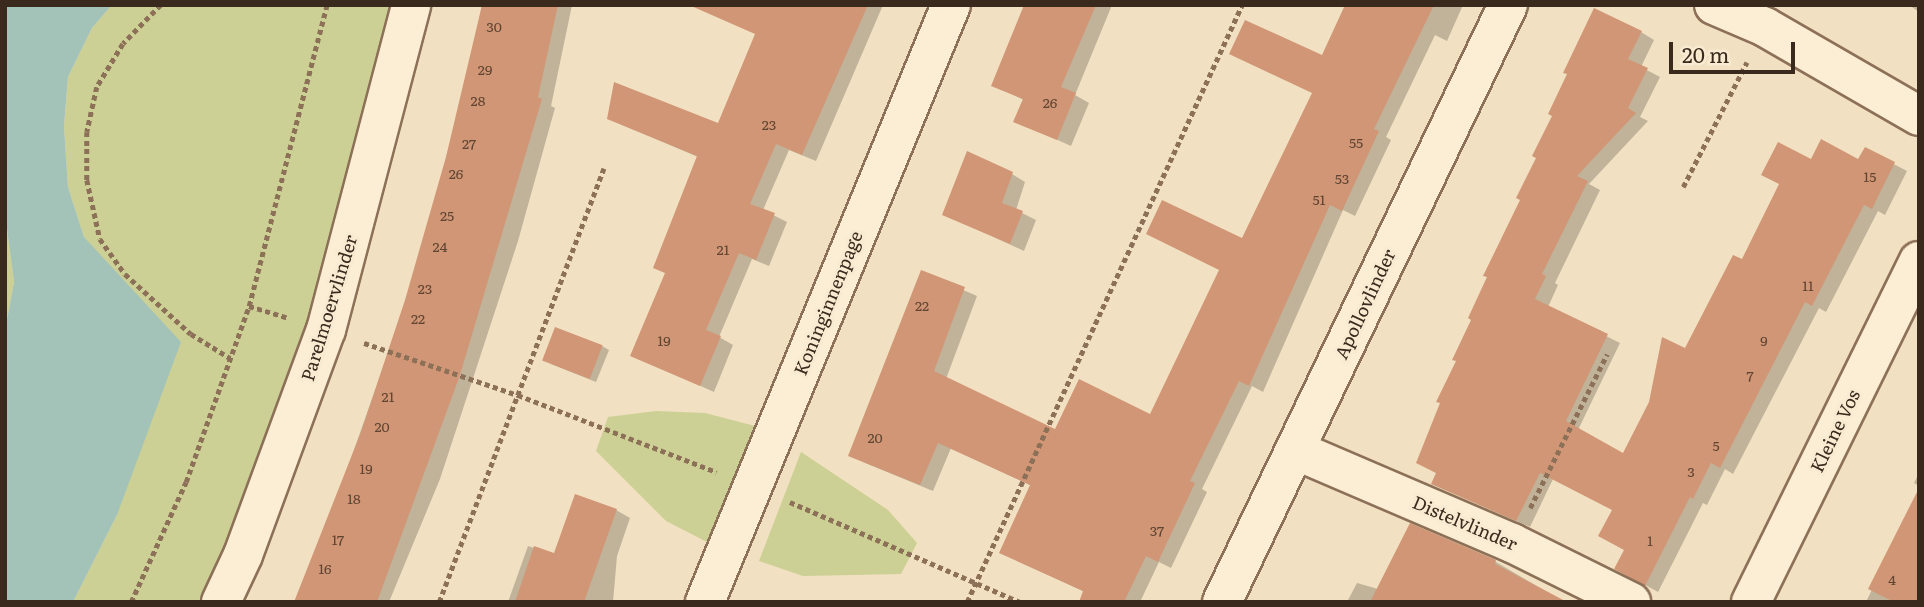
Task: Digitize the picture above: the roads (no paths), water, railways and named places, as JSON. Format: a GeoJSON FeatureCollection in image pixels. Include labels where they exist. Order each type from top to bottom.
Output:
{"type":"FeatureCollection","features":[{"type":"Feature","properties":{"kind":"street","name":"Parelmoervlinder"},"geometry":{"type":"LineString","coordinates":[[221,602],[243,555],[326,330],[411,5]]}},
{"type":"Feature","properties":{"kind":"street","name":"Koninginnenpage"},"geometry":{"type":"LineString","coordinates":[[705,602],[951,5]]}},
{"type":"Feature","properties":{"kind":"street","name":"Apollovlinder"},"geometry":{"type":"LineString","coordinates":[[1222,602],[1508,5]]}},
{"type":"Feature","properties":{"kind":"street"},"geometry":{"type":"LineString","coordinates":[[1714,5],[1765,27],[1919,116]]}},
{"type":"Feature","properties":{"kind":"street","name":"Kleine Vos"},"geometry":{"type":"LineString","coordinates":[[1751,602],[1919,261]]}},
{"type":"Feature","properties":{"kind":"street","name":"Distelvlinder"},"geometry":{"type":"LineString","coordinates":[[1295,450],[1512,543],[1631,602]]}},
{"type":"Feature","properties":{"kind":"water"},"geometry":{"type":"Polygon","coordinates":[[[5,5],[112,5],[92,28],[68,77],[64,126],[68,187],[84,237],[181,342],[117,515],[73,602],[5,602],[5,330],[14,282],[5,214],[5,5]]]}}]}
